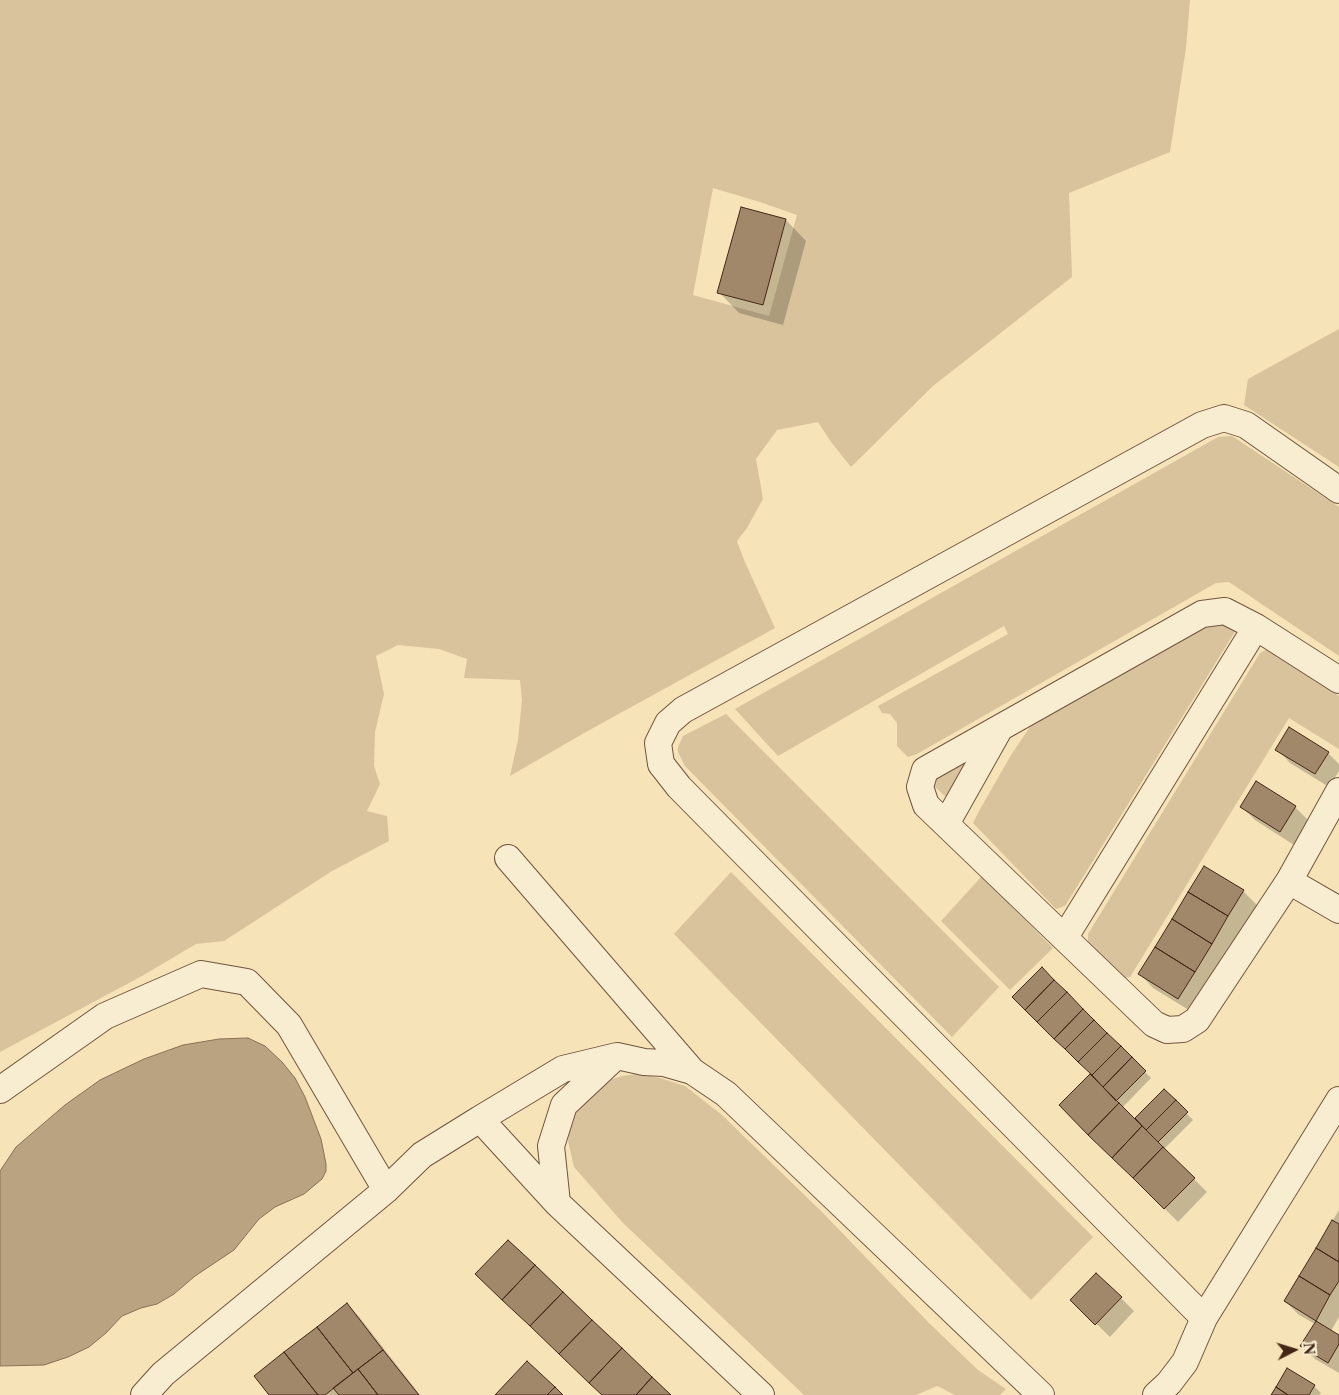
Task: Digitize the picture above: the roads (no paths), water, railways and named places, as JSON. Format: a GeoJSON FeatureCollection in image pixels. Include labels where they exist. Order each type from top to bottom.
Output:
{"type":"FeatureCollection","features":[{"type":"Feature","properties":{"kind":"street"},"geometry":{"type":"LineString","coordinates":[[1204,1318],[679,787],[661,764],[658,743],[668,723],[683,710],[1202,425],[1224,418],[1246,425],[1339,490]]}},
{"type":"Feature","properties":{"kind":"street"},"geometry":{"type":"LineString","coordinates":[[1339,680],[1256,627],[1225,611],[1202,614],[924,770],[920,788],[926,805],[1154,1024],[1167,1030],[1183,1029],[1196,1020],[1289,882],[1339,791]]}},
{"type":"Feature","properties":{"kind":"street"},"geometry":{"type":"LineString","coordinates":[[1065,938],[1256,627]]}},
{"type":"Feature","properties":{"kind":"street"},"geometry":{"type":"LineString","coordinates":[[946,824],[1001,727]]}},
{"type":"Feature","properties":{"kind":"street"},"geometry":{"type":"LineString","coordinates":[[508,858],[692,1071],[726,1094],[1041,1395]]}},
{"type":"Feature","properties":{"kind":"street"},"geometry":{"type":"LineString","coordinates":[[1289,882],[1339,910]]}},
{"type":"Feature","properties":{"kind":"street"},"geometry":{"type":"LineString","coordinates":[[0,1090],[105,1016],[201,974],[247,982],[289,1025],[386,1190]]}},
{"type":"Feature","properties":{"kind":"street"},"geometry":{"type":"LineString","coordinates":[[144,1395],[163,1374],[386,1190],[422,1155],[480,1118],[563,1069],[617,1056],[644,1062],[664,1063],[692,1071]]}},
{"type":"Feature","properties":{"kind":"street"},"geometry":{"type":"LineString","coordinates":[[557,1203],[551,1146],[564,1105],[617,1056]]}},
{"type":"Feature","properties":{"kind":"street"},"geometry":{"type":"LineString","coordinates":[[1156,1395],[1169,1383],[1185,1362],[1204,1318],[1339,1100]]}},
{"type":"Feature","properties":{"kind":"street"},"geometry":{"type":"LineString","coordinates":[[480,1118],[557,1203],[762,1395]]}}]}
